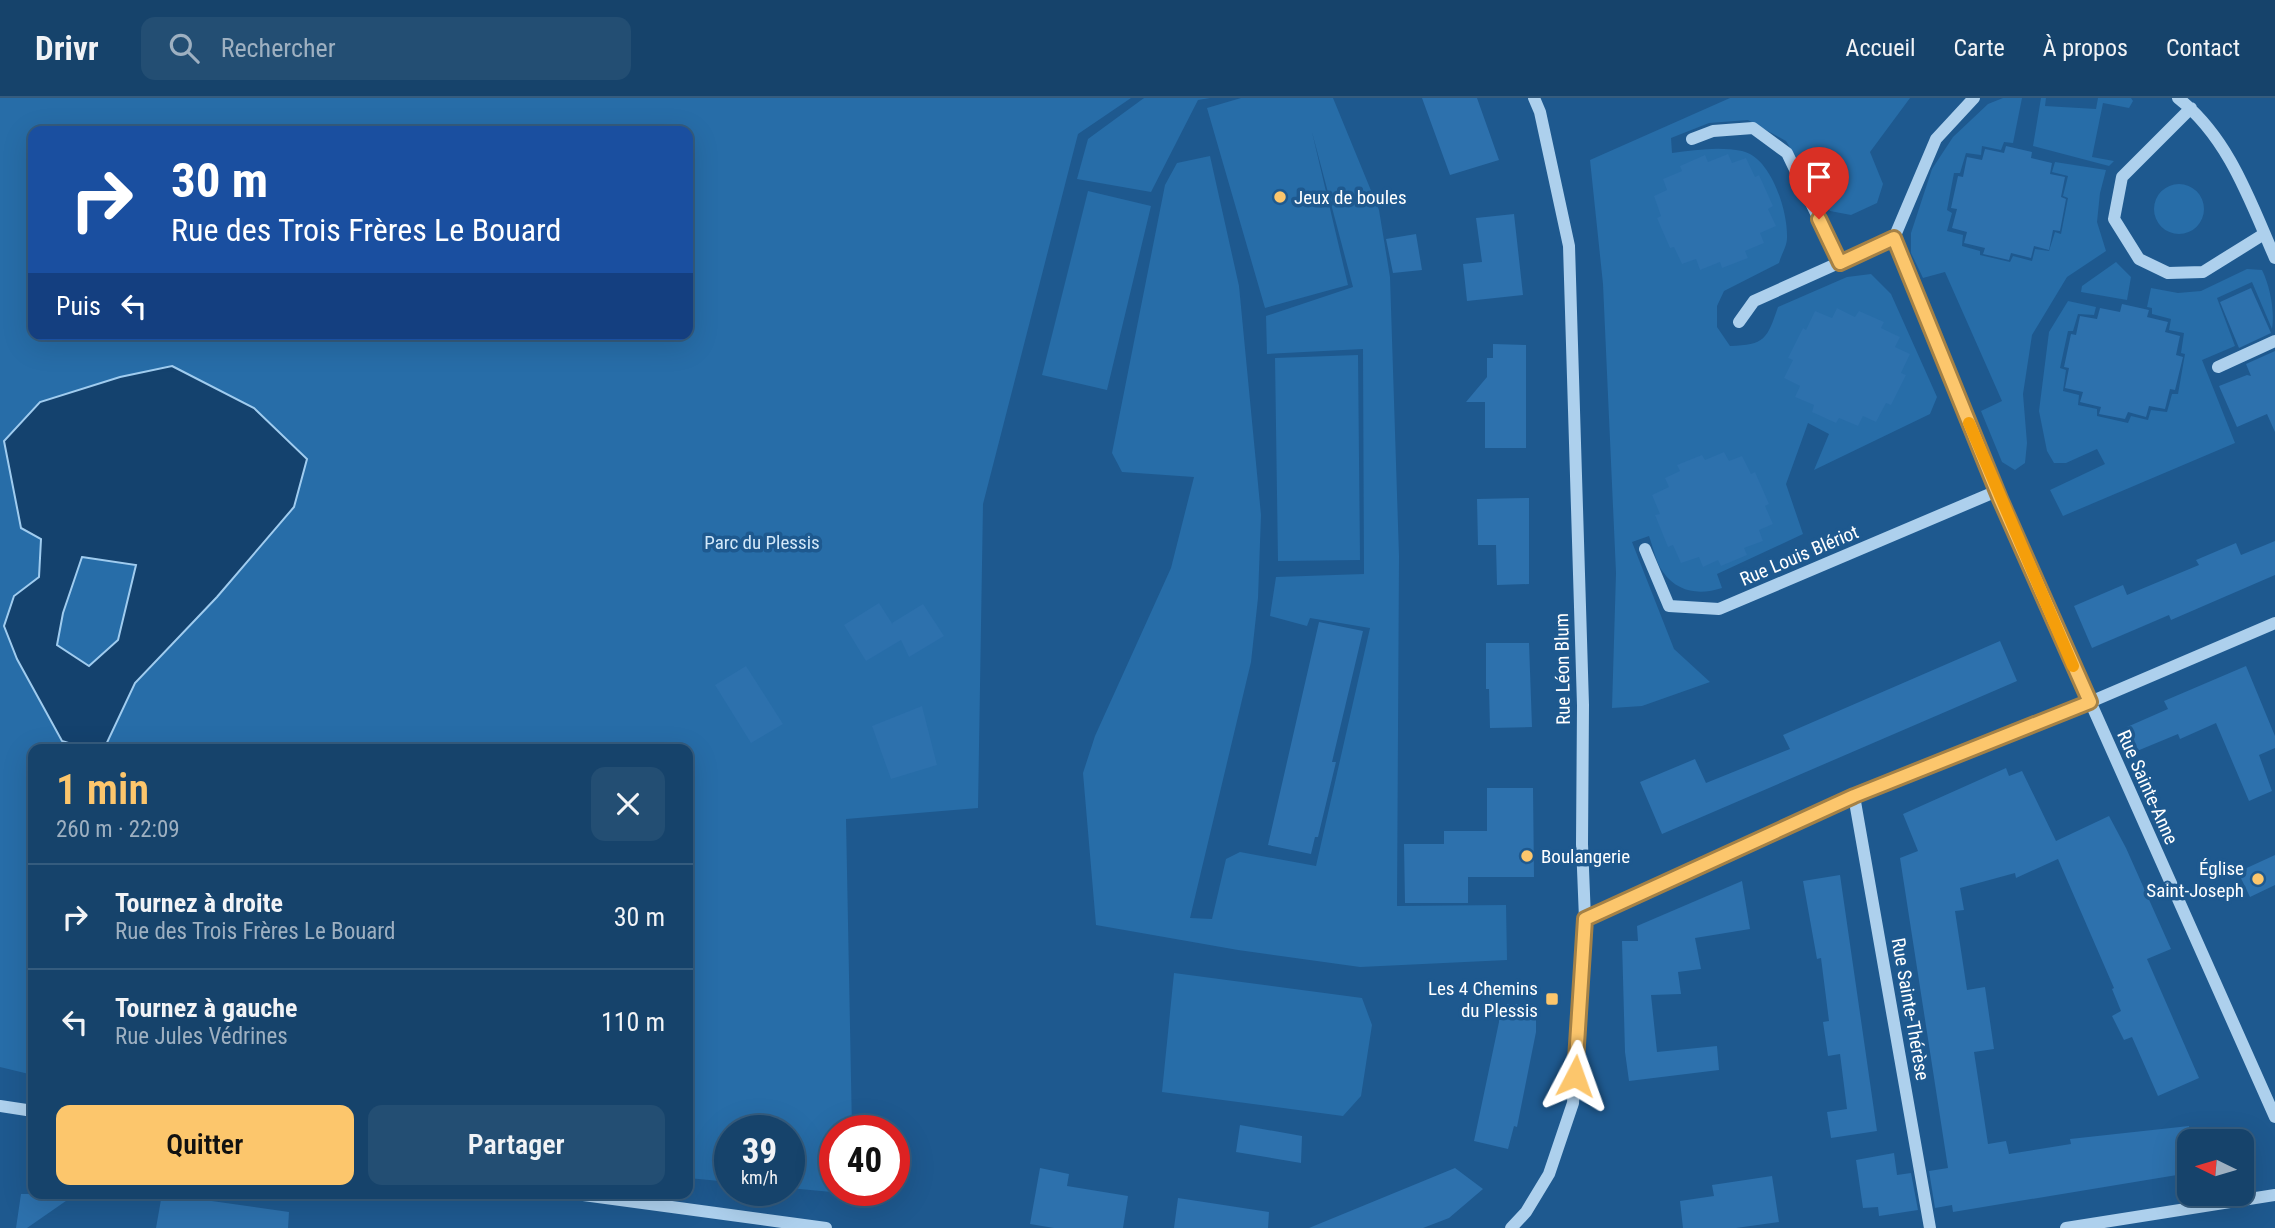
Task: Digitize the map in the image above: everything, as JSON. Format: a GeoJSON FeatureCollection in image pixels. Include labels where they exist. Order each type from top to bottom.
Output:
{"type":"FeatureCollection","features":[{"type":"Feature","properties":{"kind":"street","name":"Rue Léon Blum"},"geometry":{"type":"LineString","coordinates":[[1511,1228],[1526,1212],[1549,1174],[1573,1103],[1585,919],[1582,844],[1583,705],[1569,246],[1540,113],[1534,98]]}},
{"type":"Feature","properties":{"kind":"street"},"geometry":{"type":"LineString","coordinates":[[1739,322],[1754,301],[1894,238],[1936,139],[1974,98]]}},
{"type":"Feature","properties":{"kind":"street"},"geometry":{"type":"LineString","coordinates":[[2178,98],[2191,108],[2217,138],[2247,194],[2275,258]]}},
{"type":"Feature","properties":{"kind":"street"},"geometry":{"type":"LineString","coordinates":[[2191,108],[2122,177],[2114,219],[2139,259],[2168,274],[2203,272],[2264,234]]}},
{"type":"Feature","properties":{"kind":"street"},"geometry":{"type":"LineString","coordinates":[[1692,139],[1713,131],[1753,128],[1787,153],[1840,263]]}},
{"type":"Feature","properties":{"kind":"street","name":"Rue Sainte-Anne"},"geometry":{"type":"LineString","coordinates":[[1894,238],[1997,491],[2275,1117]]}},
{"type":"Feature","properties":{"kind":"street"},"geometry":{"type":"LineString","coordinates":[[2218,367],[2275,341]]}},
{"type":"Feature","properties":{"kind":"street","name":"Rue Louis Blériot"},"geometry":{"type":"LineString","coordinates":[[1645,549],[1669,606],[1719,610],[1997,491]]}},
{"type":"Feature","properties":{"kind":"street"},"geometry":{"type":"LineString","coordinates":[[1585,919],[1854,796],[2090,702],[2275,623]]}},
{"type":"Feature","properties":{"kind":"street","name":"Rue Sainte-Thérèse"},"geometry":{"type":"LineString","coordinates":[[1854,796],[1930,1228]]}},
{"type":"Feature","properties":{"kind":"street"},"geometry":{"type":"LineString","coordinates":[[0,1106],[28,1110]]}},
{"type":"Feature","properties":{"kind":"street"},"geometry":{"type":"LineString","coordinates":[[2066,1228],[2275,1195]]}},
{"type":"Feature","properties":{"kind":"street"},"geometry":{"type":"LineString","coordinates":[[613,1199],[826,1228]]}},
{"type":"Feature","properties":{"kind":"green space","name":"Parc du Plessis"},"geometry":{"type":"Polygon","coordinates":[[[0,98],[1131,98],[1078,134],[983,504],[978,808],[846,819],[852,1115],[819,1115],[819,1191],[805,1190],[805,1115],[714,1115],[714,1180],[693,1178],[693,744],[28,744],[28,1074],[0,1067],[0,98]]]}},
{"type":"Feature","properties":{"kind":"green space"},"geometry":{"type":"Polygon","coordinates":[[[1144,98],[1210,98],[1198,100],[1151,192],[1077,179],[1088,139],[1144,98]]]}},
{"type":"Feature","properties":{"kind":"green space"},"geometry":{"type":"Polygon","coordinates":[[[1241,98],[1333,98],[1379,210],[1390,277],[1399,556],[1397,906],[1506,905],[1507,960],[1360,967],[1238,950],[1096,925],[1083,773],[1095,736],[1171,568],[1194,477],[1122,472],[1112,453],[1165,185],[1177,163],[1210,156],[1239,286],[1261,515],[1258,598],[1251,662],[1190,918],[1212,919],[1226,859],[1240,852],[1316,866],[1370,628],[1310,618],[1307,626],[1270,616],[1276,577],[1364,574],[1363,349],[1267,354],[1266,316],[1353,287],[1312,132],[1348,285],[1265,308],[1207,108],[1241,98]]]}},
{"type":"Feature","properties":{"kind":"green space"},"geometry":{"type":"Polygon","coordinates":[[[1730,98],[1910,98],[1870,152],[1883,184],[1877,203],[1851,215],[1830,211],[1786,141],[1748,120],[1709,123],[1671,138],[1672,153],[1724,149],[1752,155],[1769,174],[1781,200],[1787,238],[1779,263],[1724,291],[1717,306],[1717,327],[1730,346],[1751,344],[1763,338],[1778,307],[1847,277],[1871,274],[1891,294],[1937,397],[1930,414],[1814,470],[1829,434],[1808,423],[1786,484],[1803,534],[1717,574],[1722,588],[1698,592],[1682,588],[1669,579],[1661,568],[1649,536],[1632,542],[1674,649],[1710,682],[1642,706],[1612,708],[1616,573],[1603,284],[1590,160],[1730,98]]]}},
{"type":"Feature","properties":{"kind":"green space"},"geometry":{"type":"Polygon","coordinates":[[[2003,98],[2022,98],[2013,143],[2004,142],[2001,150],[1982,146],[1981,155],[1966,153],[1960,173],[1954,173],[1947,210],[1952,213],[1947,231],[1963,235],[1962,246],[1980,251],[1980,255],[2010,262],[2013,256],[2032,261],[2035,249],[2049,251],[2055,232],[2061,234],[2068,198],[2063,196],[2068,176],[2052,172],[2055,162],[2106,170],[2097,222],[2106,251],[2067,277],[2032,335],[2023,394],[2027,443],[2025,463],[2015,470],[2002,462],[1981,411],[2002,401],[1945,272],[1923,278],[1911,253],[1911,233],[1932,169],[1953,137],[1988,104],[2003,98]]]}},
{"type":"Feature","properties":{"kind":"green space"},"geometry":{"type":"Polygon","coordinates":[[[2041,98],[2046,98],[2045,106],[2096,109],[2098,98],[2131,98],[2133,101],[2129,108],[2103,103],[2092,157],[2114,161],[2109,166],[2033,146],[2041,98]]]}},
{"type":"Feature","properties":{"kind":"green space"},"geometry":{"type":"Polygon","coordinates":[[[2169,185],[2189,185],[2203,199],[2203,219],[2189,233],[2169,233],[2155,219],[2155,199],[2169,185]]]}},
{"type":"Feature","properties":{"kind":"green space"},"geometry":{"type":"Polygon","coordinates":[[[1088,191],[1151,206],[1107,390],[1042,375],[1088,191]]]}},
{"type":"Feature","properties":{"kind":"green space"},"geometry":{"type":"Polygon","coordinates":[[[2116,262],[2131,277],[2127,300],[2081,292],[2082,286],[2116,262]]]}},
{"type":"Feature","properties":{"kind":"green space"},"geometry":{"type":"Polygon","coordinates":[[[2247,269],[2262,270],[2265,276],[2272,307],[2272,329],[2252,282],[2217,298],[2235,346],[2202,360],[2235,443],[2063,516],[2050,490],[2105,464],[2097,449],[2066,463],[2054,463],[2047,451],[2039,411],[2049,332],[2068,301],[2096,307],[2094,315],[2078,314],[2073,331],[2068,331],[2060,368],[2066,370],[2063,391],[2079,395],[2078,405],[2097,409],[2097,416],[2128,423],[2131,416],[2148,420],[2151,410],[2167,412],[2172,394],[2178,394],[2185,354],[2181,353],[2184,333],[2169,330],[2171,319],[2152,314],[2152,308],[2147,307],[2151,288],[2178,293],[2201,291],[2247,269]]]}},
{"type":"Feature","properties":{"kind":"green space"},"geometry":{"type":"Polygon","coordinates":[[[1358,355],[1360,560],[1278,561],[1275,358],[1358,355]]]}},
{"type":"Feature","properties":{"kind":"green space"},"geometry":{"type":"Polygon","coordinates":[[[1174,973],[1362,998],[1372,1025],[1361,1096],[1343,1116],[1162,1092],[1174,973]]]}},
{"type":"Feature","properties":{"kind":"shaded area"},"geometry":{"type":"Polygon","coordinates":[[[172,366],[254,408],[307,459],[294,507],[217,597],[135,683],[106,744],[72,744],[62,741],[17,659],[4,626],[14,596],[39,577],[41,539],[21,528],[4,441],[40,402],[120,377],[172,366]],[[82,557],[63,613],[57,645],[89,666],[118,640],[136,565],[82,557]]]}},
{"type":"Feature","properties":{"kind":"building"},"geometry":{"type":"Polygon","coordinates":[[[1422,98],[1477,98],[1499,160],[1450,175],[1422,98]]]}},
{"type":"Feature","properties":{"kind":"building"},"geometry":{"type":"Polygon","coordinates":[[[2006,146],[2032,152],[2031,158],[2052,163],[2050,174],[2065,177],[2061,197],[2066,199],[2060,231],[2053,230],[2049,250],[2034,246],[2031,258],[2011,253],[2009,260],[1983,254],[1985,248],[1964,243],[1967,232],[1952,228],[1957,209],[1951,208],[1958,176],[1963,177],[1967,157],[1982,160],[1985,149],[2004,153],[2006,146]]]}},
{"type":"Feature","properties":{"kind":"building"},"geometry":{"type":"Polygon","coordinates":[[[1728,154],[1732,163],[1746,158],[1755,177],[1759,175],[1773,206],[1768,209],[1776,226],[1760,233],[1764,243],[1745,251],[1748,258],[1722,268],[1720,262],[1700,270],[1696,259],[1682,264],[1674,247],[1670,248],[1657,218],[1661,216],[1654,196],[1667,190],[1663,179],[1682,171],[1680,166],[1705,155],[1708,162],[1728,154]]]}},
{"type":"Feature","properties":{"kind":"building"},"geometry":{"type":"Polygon","coordinates":[[[1514,214],[1523,295],[1467,301],[1463,264],[1482,262],[1476,218],[1514,214]]]}},
{"type":"Feature","properties":{"kind":"building"},"geometry":{"type":"Polygon","coordinates":[[[1416,234],[1422,270],[1393,273],[1386,239],[1416,234]]]}},
{"type":"Feature","properties":{"kind":"building"},"geometry":{"type":"Polygon","coordinates":[[[2251,288],[2271,333],[2239,348],[2220,302],[2251,288]]]}},
{"type":"Feature","properties":{"kind":"building"},"geometry":{"type":"Polygon","coordinates":[[[2122,304],[2149,310],[2147,317],[2168,322],[2165,332],[2180,336],[2176,355],[2183,357],[2175,390],[2170,389],[2165,409],[2149,406],[2146,417],[2128,412],[2125,419],[2099,414],[2101,407],[2080,402],[2083,392],[2065,388],[2069,368],[2064,367],[2071,334],[2076,335],[2080,316],[2097,319],[2100,308],[2120,312],[2122,304]]]}},
{"type":"Feature","properties":{"kind":"building"},"geometry":{"type":"Polygon","coordinates":[[[1837,308],[1855,317],[1859,311],[1884,322],[1881,328],[1900,337],[1895,347],[1910,354],[1901,373],[1906,375],[1891,405],[1886,403],[1876,422],[1863,416],[1858,426],[1839,418],[1836,423],[1812,412],[1814,405],[1795,397],[1800,386],[1784,378],[1793,360],[1788,358],[1815,311],[1832,318],[1837,308]]]}},
{"type":"Feature","properties":{"kind":"building"},"geometry":{"type":"Polygon","coordinates":[[[1493,344],[1526,345],[1526,448],[1485,448],[1485,402],[1466,402],[1487,377],[1487,358],[1493,358],[1493,344]]]}},
{"type":"Feature","properties":{"kind":"building"},"geometry":{"type":"Polygon","coordinates":[[[2275,351],[2275,432],[2267,414],[2237,427],[2219,386],[2247,375],[2251,376],[2246,364],[2275,351]]]}},
{"type":"Feature","properties":{"kind":"building"},"geometry":{"type":"Polygon","coordinates":[[[1724,452],[1729,461],[1742,456],[1751,474],[1755,472],[1769,504],[1765,506],[1773,524],[1759,530],[1763,541],[1744,548],[1747,555],[1721,566],[1718,560],[1703,567],[1699,557],[1681,563],[1673,545],[1668,547],[1655,515],[1660,514],[1652,495],[1669,487],[1665,478],[1680,471],[1677,465],[1702,455],[1705,460],[1724,452]]]}},
{"type":"Feature","properties":{"kind":"building"},"geometry":{"type":"Polygon","coordinates":[[[1529,498],[1529,584],[1497,585],[1496,545],[1478,545],[1477,499],[1529,498]]]}},
{"type":"Feature","properties":{"kind":"building"},"geometry":{"type":"Polygon","coordinates":[[[2275,541],[2275,575],[2171,620],[2169,615],[2092,648],[2074,606],[2123,585],[2127,595],[2199,565],[2196,560],[2236,543],[2241,555],[2275,541]]]}},
{"type":"Feature","properties":{"kind":"building"},"geometry":{"type":"Polygon","coordinates":[[[879,603],[893,625],[892,623],[923,604],[944,636],[909,657],[901,640],[866,661],[844,625],[879,603]]]}},
{"type":"Feature","properties":{"kind":"building"},"geometry":{"type":"Polygon","coordinates":[[[1319,622],[1363,631],[1332,762],[1336,762],[1318,837],[1315,837],[1311,854],[1268,845],[1319,622]]]}},
{"type":"Feature","properties":{"kind":"building"},"geometry":{"type":"Polygon","coordinates":[[[2000,641],[2017,681],[1662,834],[1640,782],[1695,759],[1706,783],[1790,749],[1783,735],[2000,641]]]}},
{"type":"Feature","properties":{"kind":"building"},"geometry":{"type":"Polygon","coordinates":[[[1486,643],[1529,643],[1532,727],[1490,728],[1489,689],[1486,689],[1486,643]]]}},
{"type":"Feature","properties":{"kind":"building"},"geometry":{"type":"Polygon","coordinates":[[[746,666],[783,724],[751,743],[715,685],[746,666]]]}},
{"type":"Feature","properties":{"kind":"building"},"geometry":{"type":"Polygon","coordinates":[[[2246,666],[2275,736],[2275,748],[2259,755],[2272,791],[2249,801],[2216,723],[2180,739],[2178,734],[2137,751],[2127,727],[2168,709],[2164,701],[2246,666]]]}},
{"type":"Feature","properties":{"kind":"building"},"geometry":{"type":"Polygon","coordinates":[[[922,706],[937,765],[891,779],[872,726],[922,706]]]}},
{"type":"Feature","properties":{"kind":"building"},"geometry":{"type":"Polygon","coordinates":[[[2006,768],[2009,776],[2022,771],[2056,841],[2109,816],[2171,949],[2147,959],[2199,1078],[2158,1096],[2132,1037],[2124,1040],[2112,1016],[2121,1011],[2112,989],[2114,988],[2058,859],[2016,878],[2015,873],[1960,888],[1964,910],[1955,911],[1967,990],[1985,987],[1994,1049],[1974,1052],[1988,1144],[2006,1141],[2009,1154],[2071,1144],[2070,1139],[2189,1126],[2189,1129],[2177,1129],[2177,1175],[1953,1212],[1952,1205],[1935,1208],[1929,1171],[1948,1168],[1900,858],[1918,851],[1903,814],[2006,768]]]}},
{"type":"Feature","properties":{"kind":"building"},"geometry":{"type":"Polygon","coordinates":[[[1487,788],[1533,788],[1534,877],[1468,877],[1468,903],[1405,903],[1404,844],[1444,844],[1444,831],[1487,831],[1487,788]]]}},
{"type":"Feature","properties":{"kind":"building","name":"Église Saint-Joseph"},"geometry":{"type":"Polygon","coordinates":[[[2275,855],[2275,885],[2250,897],[2238,872],[2275,855]]]}},
{"type":"Feature","properties":{"kind":"building"},"geometry":{"type":"Polygon","coordinates":[[[1840,875],[1877,1131],[1831,1138],[1827,1112],[1847,1109],[1840,1054],[1828,1056],[1823,1022],[1829,1021],[1821,958],[1817,959],[1803,881],[1840,875]]]}},
{"type":"Feature","properties":{"kind":"building"},"geometry":{"type":"Polygon","coordinates":[[[1742,881],[1750,929],[1695,938],[1701,969],[1678,972],[1681,994],[1651,995],[1657,1052],[1717,1046],[1719,1070],[1629,1081],[1625,1052],[1622,941],[1638,941],[1637,926],[1742,881]]]}},
{"type":"Feature","properties":{"kind":"building"},"geometry":{"type":"Polygon","coordinates":[[[1499,1004],[1536,1004],[1536,1032],[1517,1127],[1514,1126],[1508,1149],[1474,1141],[1499,1022],[1499,1004]]]}},
{"type":"Feature","properties":{"kind":"building"},"geometry":{"type":"Polygon","coordinates":[[[1240,1125],[1302,1136],[1301,1163],[1236,1152],[1240,1125]]]}},
{"type":"Feature","properties":{"kind":"building"},"geometry":{"type":"Polygon","coordinates":[[[1894,1153],[1897,1175],[1911,1173],[1918,1210],[1879,1216],[1878,1207],[1863,1208],[1856,1160],[1894,1153]]]}},
{"type":"Feature","properties":{"kind":"building"},"geometry":{"type":"Polygon","coordinates":[[[1040,1168],[1069,1174],[1067,1186],[1128,1196],[1123,1228],[1054,1228],[1030,1224],[1040,1168]]]}},
{"type":"Feature","properties":{"kind":"building"},"geometry":{"type":"Polygon","coordinates":[[[1455,1168],[1483,1189],[1449,1218],[1423,1228],[1309,1228],[1455,1168]]]}},
{"type":"Feature","properties":{"kind":"building"},"geometry":{"type":"Polygon","coordinates":[[[1772,1176],[1779,1222],[1736,1228],[1683,1228],[1680,1201],[1714,1196],[1712,1185],[1772,1176]]]}},
{"type":"Feature","properties":{"kind":"building"},"geometry":{"type":"Polygon","coordinates":[[[21,1194],[28,1194],[28,1199],[69,1199],[27,1228],[16,1228],[21,1194]]]}},
{"type":"Feature","properties":{"kind":"building"},"geometry":{"type":"Polygon","coordinates":[[[1178,1198],[1269,1212],[1268,1228],[1174,1228],[1178,1198]]]}},
{"type":"Feature","properties":{"kind":"building"},"geometry":{"type":"Polygon","coordinates":[[[161,1199],[197,1199],[289,1212],[288,1228],[156,1228],[161,1199]]]}},
{"type":"Feature","properties":{"kind":"slow traffic"},"geometry":{"type":"LineString","coordinates":[[1969,423],[2073,666]]}},
{"type":"Feature","properties":{"kind":"place","name":"Jeux de boules"},"geometry":{"type":"Point","coordinates":[1280,197]}},
{"type":"Feature","properties":{"kind":"place","name":"Boulangerie"},"geometry":{"type":"Point","coordinates":[1527,856]}},
{"type":"Feature","properties":{"kind":"place","name":"Église Saint-Joseph"},"geometry":{"type":"Point","coordinates":[2258,879]}},
{"type":"Feature","properties":{"kind":"place","name":"Les 4 Chemins du Plessis"},"geometry":{"type":"Point","coordinates":[1552,999]}},
{"type":"Feature","properties":{"kind":"route"},"geometry":{"type":"LineString","coordinates":[[1575,1076],[1585,919],[1854,796],[2090,702],[2000,499],[1894,238],[1840,263],[1819,219]]}}]}
